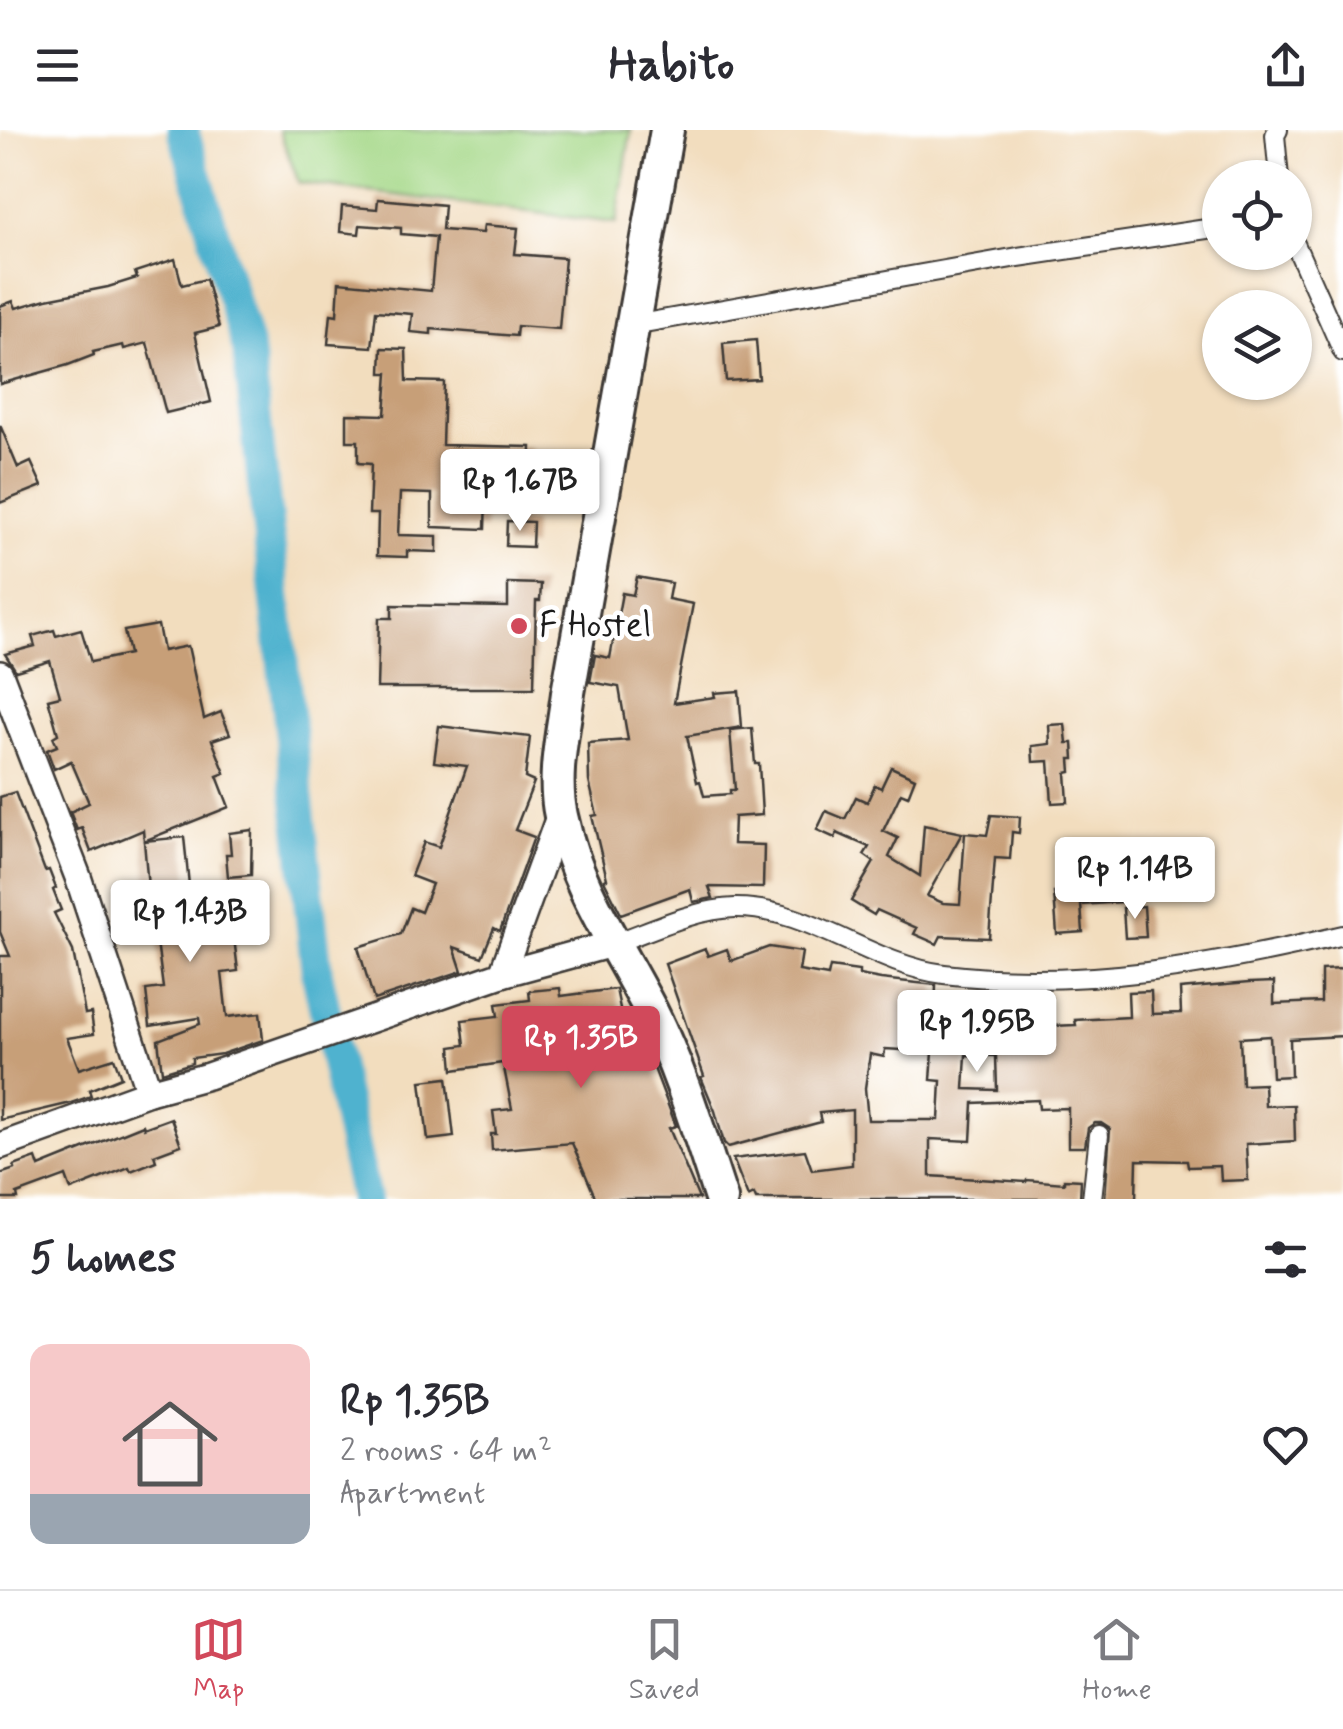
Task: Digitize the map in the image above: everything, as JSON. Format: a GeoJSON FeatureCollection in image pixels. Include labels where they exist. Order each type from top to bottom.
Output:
{"type":"FeatureCollection","features":[{"type":"Feature","properties":{"kind":"highway"},"geometry":{"type":"LineString","coordinates":[[667,130],[568,694],[558,762],[560,814],[583,884],[650,1010],[681,1081],[721,1199]]}},
{"type":"Feature","properties":{"kind":"street"},"geometry":{"type":"LineString","coordinates":[[1277,160],[1278,130]]}},
{"type":"Feature","properties":{"kind":"street"},"geometry":{"type":"LineString","coordinates":[[633,325],[1018,257],[1202,231]]}},
{"type":"Feature","properties":{"kind":"street"},"geometry":{"type":"LineString","coordinates":[[1307,270],[1343,352]]}},
{"type":"Feature","properties":{"kind":"street"},"geometry":{"type":"LineString","coordinates":[[0,674],[78,877],[148,1092]]}},
{"type":"Feature","properties":{"kind":"street"},"geometry":{"type":"LineString","coordinates":[[502,974],[560,814]]}},
{"type":"Feature","properties":{"kind":"street"},"geometry":{"type":"LineString","coordinates":[[0,1146],[148,1092],[208,1076],[502,974],[730,908],[784,916],[869,952],[942,974],[1084,979],[1210,963],[1343,935]]}},
{"type":"Feature","properties":{"kind":"street"},"geometry":{"type":"LineString","coordinates":[[1092,1199],[1099,1135]]}},
{"type":"Feature","properties":{"kind":"green space"},"geometry":{"type":"Polygon","coordinates":[[[279,130],[631,130],[616,223],[299,183],[279,130]]]}},
{"type":"Feature","properties":{"kind":"building"},"geometry":{"type":"Polygon","coordinates":[[[378,199],[444,205],[442,230],[483,233],[484,225],[518,228],[515,254],[565,258],[559,329],[517,326],[516,336],[431,329],[431,334],[410,332],[412,314],[376,311],[372,347],[328,344],[331,314],[337,315],[339,282],[431,291],[436,237],[401,234],[401,228],[360,225],[359,234],[340,232],[342,206],[377,209],[378,199]]]}},
{"type":"Feature","properties":{"kind":"building"},"geometry":{"type":"Polygon","coordinates":[[[175,259],[182,285],[206,279],[219,327],[195,333],[211,402],[166,413],[147,343],[93,352],[94,355],[68,365],[0,384],[0,306],[13,301],[16,308],[108,287],[137,278],[135,272],[175,259]]]}},
{"type":"Feature","properties":{"kind":"building"},"geometry":{"type":"Polygon","coordinates":[[[756,340],[759,379],[726,381],[723,343],[756,340]]]}},
{"type":"Feature","properties":{"kind":"building"},"geometry":{"type":"Polygon","coordinates":[[[382,348],[406,349],[407,381],[444,382],[442,445],[531,447],[530,478],[509,477],[510,470],[462,469],[460,497],[486,498],[485,529],[432,527],[432,494],[400,493],[398,535],[437,536],[437,552],[377,556],[378,514],[369,514],[371,464],[358,463],[358,441],[347,441],[347,414],[385,415],[388,373],[381,373],[382,348]]]}},
{"type":"Feature","properties":{"kind":"building"},"geometry":{"type":"Polygon","coordinates":[[[0,425],[18,468],[31,462],[42,486],[0,503],[0,425]]]}},
{"type":"Feature","properties":{"kind":"building"},"geometry":{"type":"Polygon","coordinates":[[[507,521],[533,522],[532,547],[506,546],[507,521]]]}},
{"type":"Feature","properties":{"kind":"building"},"geometry":{"type":"Polygon","coordinates":[[[637,577],[671,583],[668,599],[693,604],[674,703],[739,691],[742,727],[687,736],[704,796],[730,794],[730,790],[735,790],[730,730],[752,728],[762,815],[734,817],[733,844],[764,845],[763,888],[709,887],[713,898],[693,902],[690,889],[621,914],[604,880],[607,879],[592,816],[597,815],[589,781],[588,743],[628,740],[619,687],[590,682],[595,655],[610,658],[622,593],[633,595],[637,577]]]}},
{"type":"Feature","properties":{"kind":"building"},"geometry":{"type":"Polygon","coordinates":[[[508,583],[541,584],[540,601],[536,601],[534,688],[377,688],[379,618],[392,618],[392,605],[508,607],[508,583]]]}},
{"type":"Feature","properties":{"kind":"building"},"geometry":{"type":"Polygon","coordinates":[[[158,625],[163,651],[188,646],[204,719],[221,712],[230,734],[212,740],[225,773],[217,776],[229,807],[144,841],[143,830],[91,852],[82,828],[77,830],[70,812],[89,803],[71,761],[54,769],[47,750],[57,746],[53,737],[58,734],[48,699],[60,696],[50,661],[16,671],[5,654],[35,646],[32,636],[54,630],[56,636],[81,629],[91,662],[129,654],[124,631],[158,625]]]}},
{"type":"Feature","properties":{"kind":"building"},"geometry":{"type":"Polygon","coordinates":[[[1065,724],[1067,743],[1073,743],[1074,759],[1070,759],[1071,772],[1066,773],[1068,802],[1052,803],[1049,761],[1033,762],[1032,746],[1050,744],[1049,725],[1065,724]]]}},
{"type":"Feature","properties":{"kind":"building"},"geometry":{"type":"Polygon","coordinates":[[[439,726],[530,737],[525,778],[534,782],[515,830],[534,837],[500,931],[494,928],[482,957],[454,947],[462,971],[374,1000],[358,947],[401,934],[411,908],[421,912],[432,884],[411,876],[424,842],[439,847],[467,766],[434,762],[439,726]]]}},
{"type":"Feature","properties":{"kind":"building"},"geometry":{"type":"Polygon","coordinates":[[[891,767],[915,778],[908,796],[901,793],[883,831],[898,838],[889,857],[920,876],[924,825],[962,833],[927,896],[943,903],[960,904],[965,833],[987,835],[991,815],[1020,817],[1019,833],[1012,832],[1010,859],[995,858],[989,938],[941,936],[937,944],[914,934],[917,928],[877,910],[874,915],[851,901],[874,862],[864,855],[869,847],[837,833],[835,838],[817,830],[826,811],[845,819],[856,797],[867,802],[875,785],[881,788],[891,767]]]}},
{"type":"Feature","properties":{"kind":"building"},"geometry":{"type":"Polygon","coordinates":[[[15,792],[45,871],[49,870],[56,888],[53,890],[61,910],[54,913],[73,951],[85,1014],[91,1013],[94,1034],[67,1038],[79,1069],[114,1058],[121,1077],[89,1090],[91,1096],[0,1120],[0,956],[10,956],[0,932],[0,797],[15,792]]]}},
{"type":"Feature","properties":{"kind":"building"},"geometry":{"type":"Polygon","coordinates":[[[252,830],[251,875],[228,877],[229,833],[252,830]]]}},
{"type":"Feature","properties":{"kind":"building"},"geometry":{"type":"Polygon","coordinates":[[[184,837],[189,885],[199,884],[203,932],[233,929],[238,971],[222,973],[227,1017],[260,1013],[263,1040],[222,1054],[192,1058],[192,1063],[162,1072],[158,1040],[200,1024],[199,1018],[150,1026],[146,990],[163,988],[144,841],[184,837]]]}},
{"type":"Feature","properties":{"kind":"building"},"geometry":{"type":"Polygon","coordinates":[[[1131,866],[1134,901],[1081,905],[1083,932],[1057,934],[1054,893],[1090,890],[1089,869],[1131,866]]]}},
{"type":"Feature","properties":{"kind":"building"},"geometry":{"type":"Polygon","coordinates":[[[1144,906],[1146,937],[1125,938],[1123,908],[1144,906]]]}},
{"type":"Feature","properties":{"kind":"building"},"geometry":{"type":"Polygon","coordinates":[[[769,947],[802,952],[799,971],[828,976],[830,967],[881,979],[936,985],[935,1011],[1002,1014],[1001,994],[1025,993],[1026,1027],[1129,1017],[1128,992],[1151,991],[1152,1014],[1181,1013],[1180,989],[1249,983],[1274,982],[1274,1004],[1321,1002],[1321,970],[1343,969],[1343,1036],[1290,1039],[1291,1076],[1272,1077],[1270,1036],[1240,1038],[1242,1085],[1264,1084],[1265,1106],[1294,1105],[1295,1141],[1246,1144],[1248,1180],[1221,1181],[1220,1166],[1188,1167],[1187,1161],[1137,1160],[1136,1199],[1105,1199],[1110,1129],[1095,1123],[1088,1128],[1085,1147],[1068,1147],[1068,1108],[1039,1109],[1038,1100],[973,1103],[971,1141],[930,1139],[930,1176],[1026,1182],[1081,1180],[1080,1199],[756,1199],[754,1194],[748,1197],[733,1159],[805,1150],[812,1170],[852,1165],[852,1110],[819,1113],[821,1122],[728,1147],[724,1143],[665,964],[705,949],[708,956],[727,949],[731,961],[769,947]],[[885,1049],[884,1057],[870,1054],[865,1088],[868,1120],[939,1120],[941,1081],[931,1080],[933,1052],[885,1049]],[[966,1055],[964,1089],[997,1090],[996,1056],[966,1055]]]}},
{"type":"Feature","properties":{"kind":"building"},"geometry":{"type":"Polygon","coordinates":[[[560,988],[561,996],[616,989],[624,1028],[635,1024],[644,1042],[676,1126],[669,1128],[699,1199],[596,1199],[572,1143],[492,1150],[491,1134],[496,1134],[493,1111],[512,1109],[503,1063],[453,1070],[451,1047],[465,1045],[462,1020],[498,1016],[496,1004],[530,1000],[529,991],[560,988]]]}},
{"type":"Feature","properties":{"kind":"building"},"geometry":{"type":"Polygon","coordinates":[[[447,1078],[454,1137],[428,1140],[421,1081],[447,1078]]]}},
{"type":"Feature","properties":{"kind":"building"},"geometry":{"type":"Polygon","coordinates":[[[171,1118],[181,1145],[154,1155],[156,1161],[131,1171],[129,1167],[71,1190],[66,1176],[17,1194],[18,1199],[0,1199],[0,1174],[15,1169],[14,1166],[36,1158],[39,1167],[143,1125],[144,1128],[171,1118]]]}},
{"type":"Feature","properties":{"kind":"waterway"},"geometry":{"type":"LineString","coordinates":[[183,130],[248,349],[317,973],[365,1199]]}},
{"type":"Feature","properties":{"kind":"place","name":"F Hostel"},"geometry":{"type":"Point","coordinates":[519,626]}}]}
